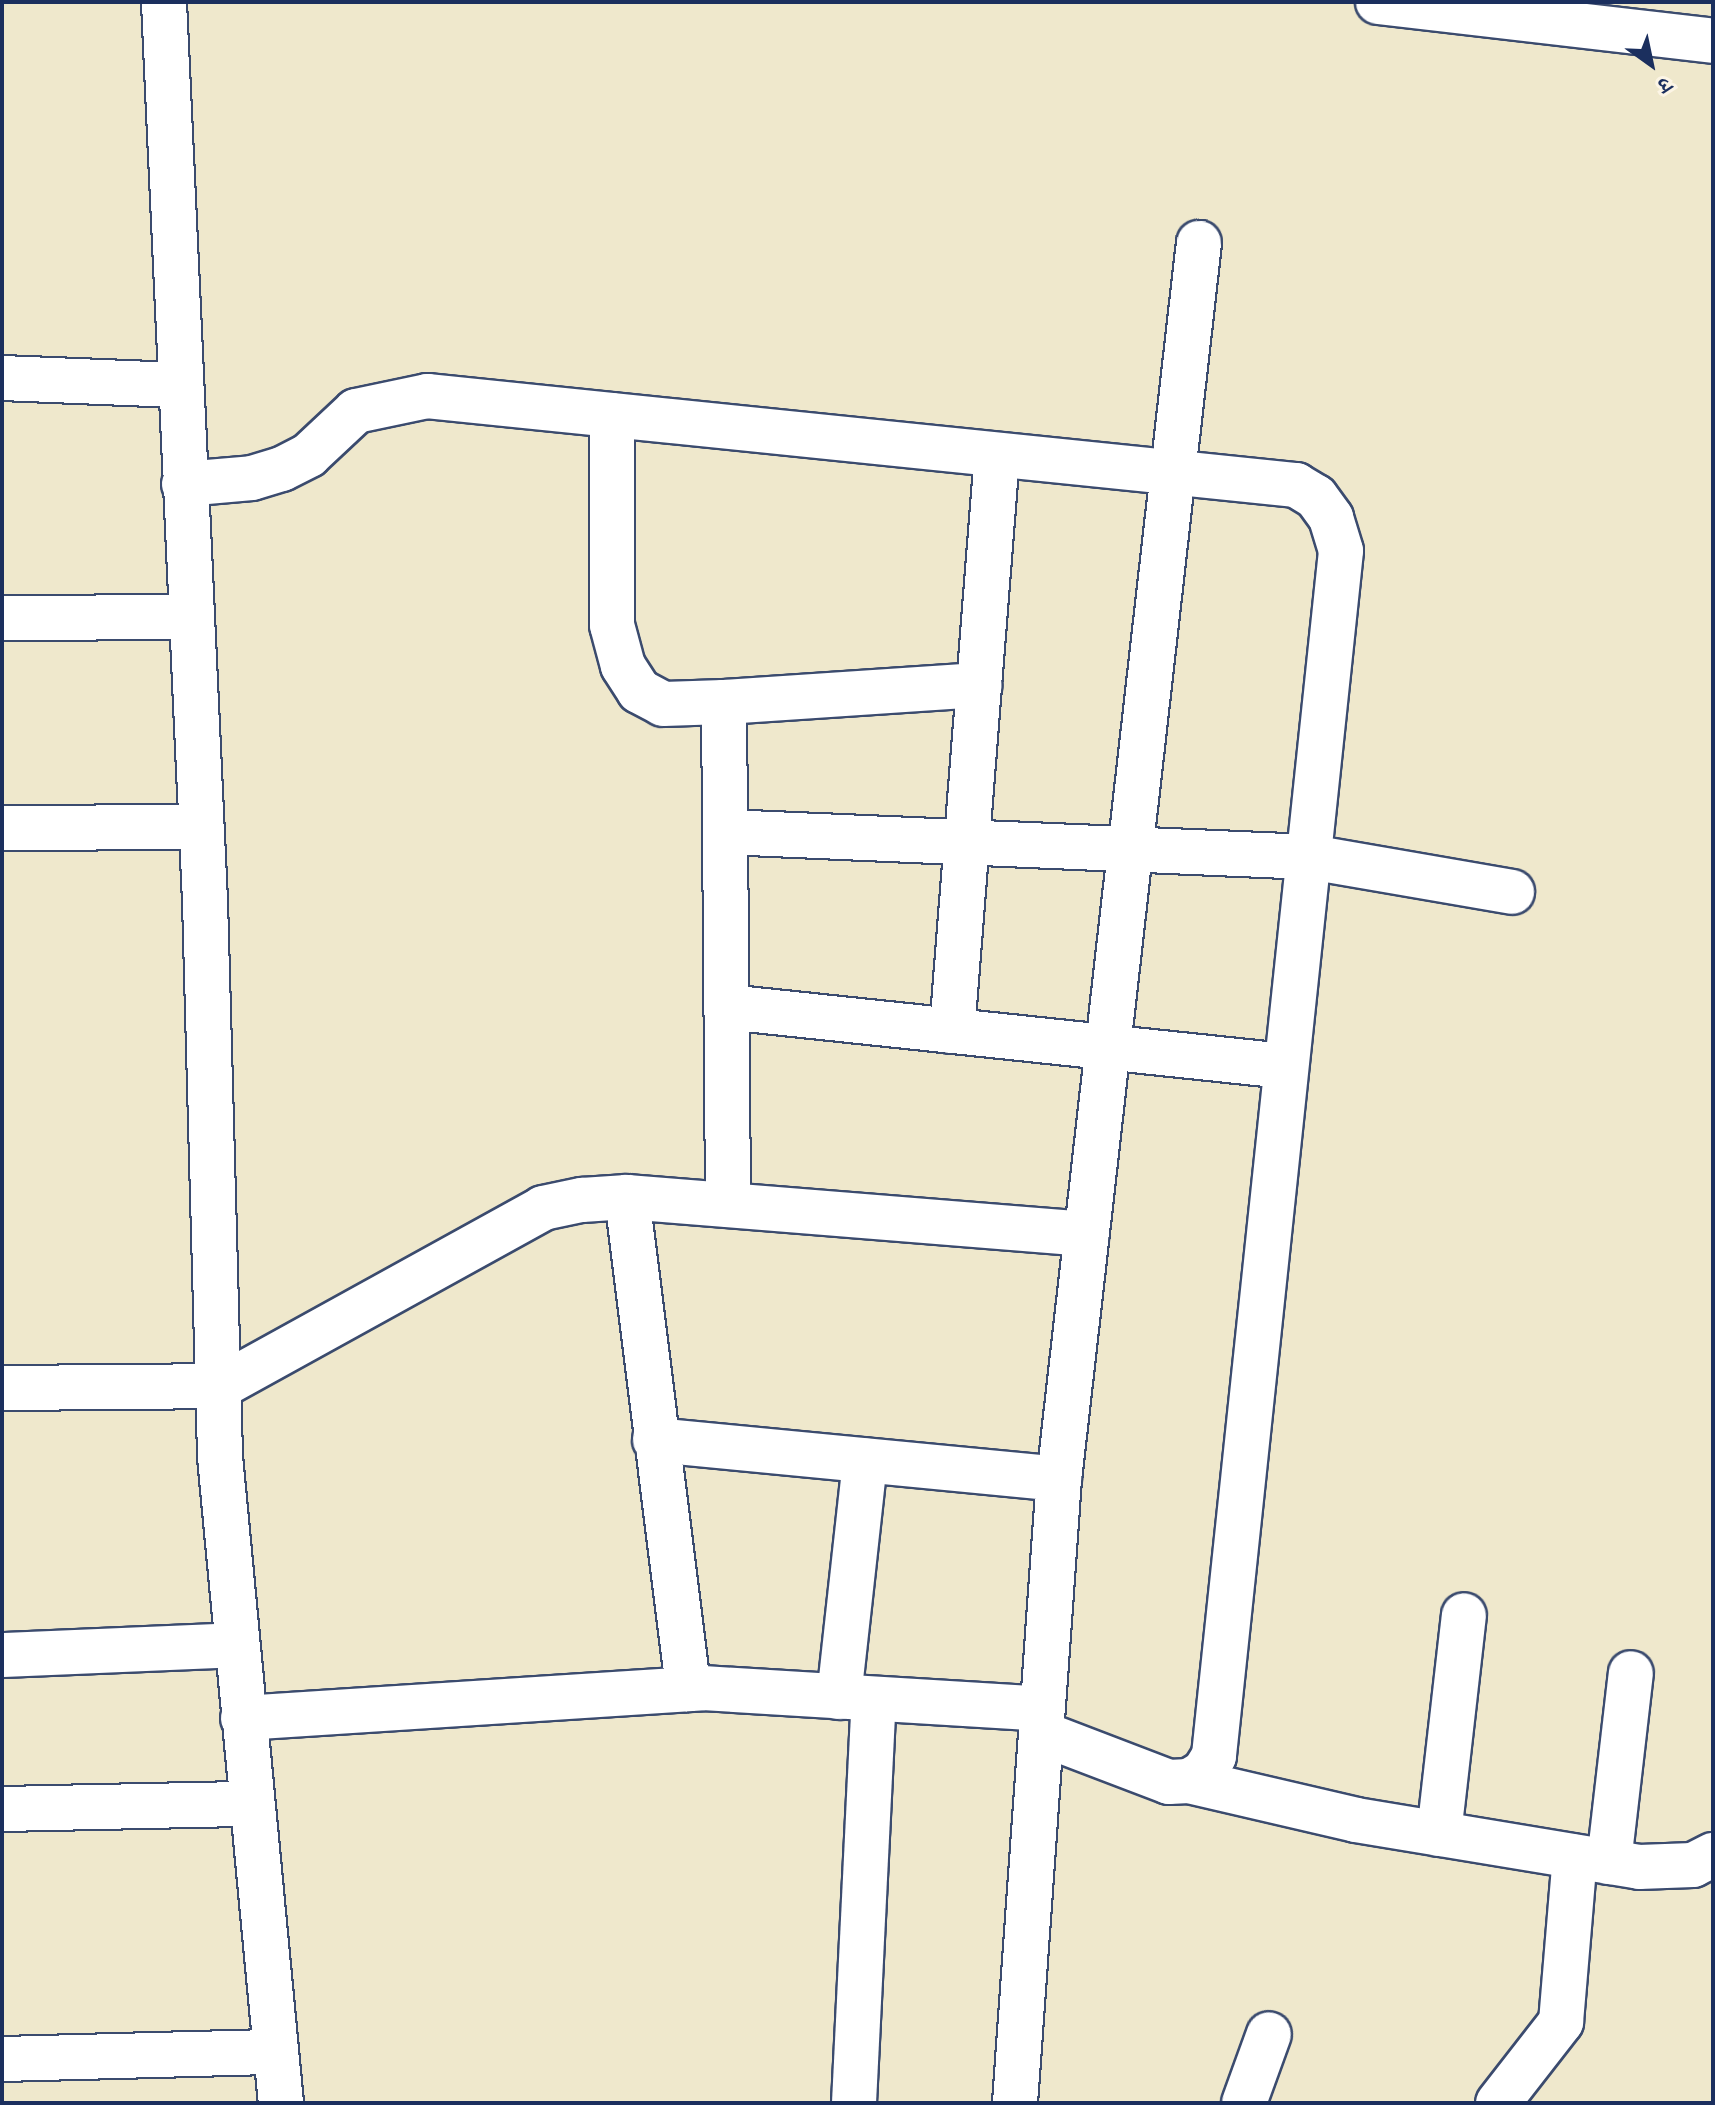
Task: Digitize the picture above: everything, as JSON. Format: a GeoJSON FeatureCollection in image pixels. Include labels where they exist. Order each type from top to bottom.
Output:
{"type":"FeatureCollection","features":[{"type":"Feature","properties":{"kind":"street"},"geometry":{"type":"LineString","coordinates":[[164,2],[201,827],[221,1386],[220,1457],[281,2103]]}},
{"type":"Feature","properties":{"kind":"street"},"geometry":{"type":"LineString","coordinates":[[1378,2],[1713,41]]}},
{"type":"Feature","properties":{"kind":"street"},"geometry":{"type":"LineString","coordinates":[[1015,2103],[1059,1479],[1199,243]]}},
{"type":"Feature","properties":{"kind":"street"},"geometry":{"type":"LineString","coordinates":[[2,378],[179,385]]}},
{"type":"Feature","properties":{"kind":"street"},"geometry":{"type":"LineString","coordinates":[[184,484],[252,478],[282,469],[309,455],[356,411],[387,401],[427,396],[1296,485],[1316,497],[1331,518],[1341,551],[1214,1756],[1204,1772],[1189,1781]]}},
{"type":"Feature","properties":{"kind":"street"},"geometry":{"type":"LineString","coordinates":[[612,415],[612,625],[623,666],[639,691],[663,704],[979,685]]}},
{"type":"Feature","properties":{"kind":"street"},"geometry":{"type":"LineString","coordinates":[[952,1031],[997,455]]}},
{"type":"Feature","properties":{"kind":"street"},"geometry":{"type":"LineString","coordinates":[[2,618],[190,617]]}},
{"type":"Feature","properties":{"kind":"street"},"geometry":{"type":"LineString","coordinates":[[724,702],[728,1205]]}},
{"type":"Feature","properties":{"kind":"street"},"geometry":{"type":"LineString","coordinates":[[2,828],[201,827]]}},
{"type":"Feature","properties":{"kind":"street"},"geometry":{"type":"LineString","coordinates":[[725,832],[1310,857],[1512,892]]}},
{"type":"Feature","properties":{"kind":"street"},"geometry":{"type":"LineString","coordinates":[[727,1007],[1285,1066]]}},
{"type":"Feature","properties":{"kind":"street"},"geometry":{"type":"LineString","coordinates":[[627,1197],[688,1689]]}},
{"type":"Feature","properties":{"kind":"street"},"geometry":{"type":"LineString","coordinates":[[2,1388],[221,1386],[543,1208],[627,1197],[1087,1234]]}},
{"type":"Feature","properties":{"kind":"street"},"geometry":{"type":"LineString","coordinates":[[655,1440],[1059,1479]]}},
{"type":"Feature","properties":{"kind":"street"},"geometry":{"type":"LineString","coordinates":[[854,2103],[857,1698],[865,1460]]}},
{"type":"Feature","properties":{"kind":"street"},"geometry":{"type":"LineString","coordinates":[[1439,1834],[1464,1615]]}},
{"type":"Feature","properties":{"kind":"street"},"geometry":{"type":"LineString","coordinates":[[2,1655],[236,1645]]}},
{"type":"Feature","properties":{"kind":"street"},"geometry":{"type":"LineString","coordinates":[[1498,2103],[1561,2022],[1631,1673]]}},
{"type":"Feature","properties":{"kind":"street"},"geometry":{"type":"LineString","coordinates":[[243,1718],[688,1689],[857,1698],[1042,1721],[1169,1782],[1189,1781],[1439,1834],[1592,1859],[1665,1867],[1693,1865],[1713,1855]]}},
{"type":"Feature","properties":{"kind":"street"},"geometry":{"type":"LineString","coordinates":[[2,1809],[251,1804]]}},
{"type":"Feature","properties":{"kind":"street"},"geometry":{"type":"LineString","coordinates":[[1244,2103],[1269,2034]]}},
{"type":"Feature","properties":{"kind":"street"},"geometry":{"type":"LineString","coordinates":[[2,2059],[275,2052]]}}]}
